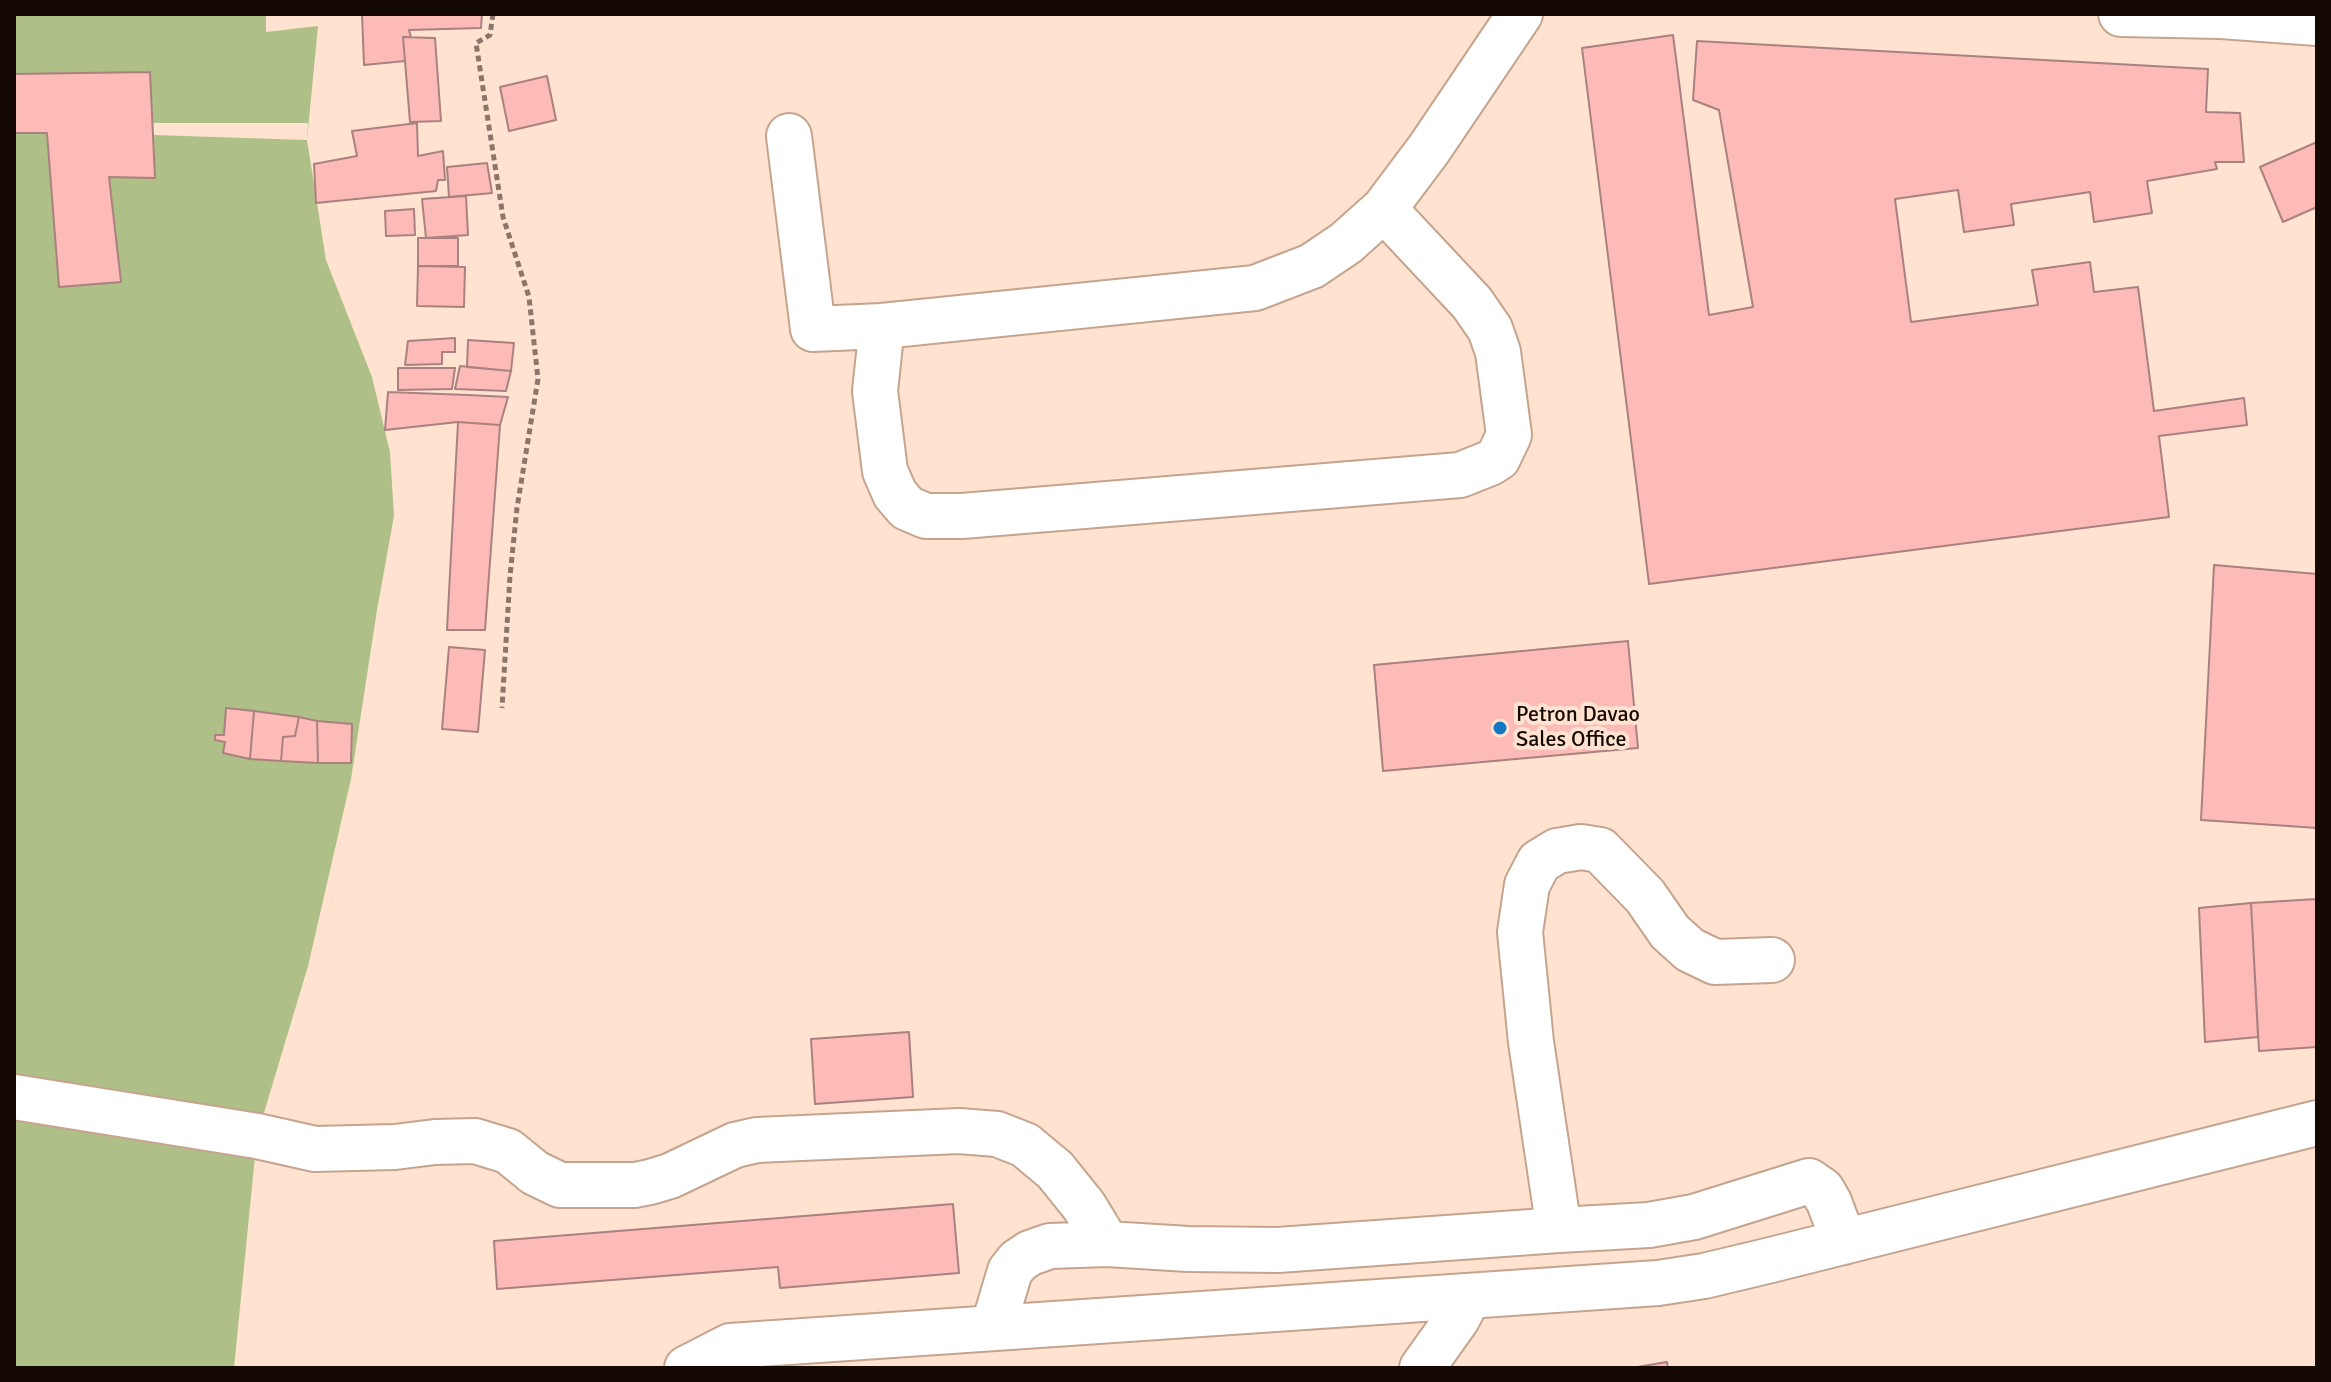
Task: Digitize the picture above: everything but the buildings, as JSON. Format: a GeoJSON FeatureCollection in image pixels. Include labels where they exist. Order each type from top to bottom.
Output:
{"type":"FeatureCollection","features":[{"type":"Feature","properties":{"kind":"street"},"geometry":{"type":"LineString","coordinates":[[789,136],[813,329],[882,326],[1255,288],[1312,266],[1346,243],[1384,209],[1429,149],[1520,14]]}},
{"type":"Feature","properties":{"kind":"street"},"geometry":{"type":"LineString","coordinates":[[2121,14],[2221,15],[2317,23]]}},
{"type":"Feature","properties":{"kind":"street"},"geometry":{"type":"LineString","coordinates":[[882,326],[875,391],[885,471],[895,494],[907,508],[926,516],[962,516],[1460,475],[1498,458],[1506,446],[1509,435],[1498,352],[1490,329],[1472,303],[1384,209]]}},
{"type":"Feature","properties":{"kind":"street"},"geometry":{"type":"LineString","coordinates":[[1559,1230],[1531,1042],[1520,932],[1527,885],[1539,862],[1557,851],[1581,847],[1600,850],[1645,896],[1670,932],[1690,950],[1715,962],[1772,960]]}},
{"type":"Feature","properties":{"kind":"street"},"geometry":{"type":"LineString","coordinates":[[14,1097],[257,1136],[315,1149],[475,1141],[508,1151],[535,1173],[560,1185],[635,1185],[650,1182],[670,1176],[735,1145],[757,1140],[959,1131],[997,1134],[1025,1145],[1055,1170],[1084,1206],[1107,1244]]}},
{"type":"Feature","properties":{"kind":"street"},"geometry":{"type":"LineString","coordinates":[[687,1368],[730,1346],[861,1352],[993,1328],[1658,1283],[1704,1276],[2317,1123]]}},
{"type":"Feature","properties":{"kind":"street"},"geometry":{"type":"LineString","coordinates":[[993,1328],[1010,1271],[1030,1253],[1050,1246],[1107,1244],[1278,1250],[1649,1225],[1694,1217],[1809,1181],[1822,1190],[1829,1202],[1844,1242]]}},
{"type":"Feature","properties":{"kind":"street"},"geometry":{"type":"LineString","coordinates":[[1422,1368],[1457,1319],[1469,1296]]}},
{"type":"Feature","properties":{"kind":"path"},"geometry":{"type":"LineString","coordinates":[[493,14],[490,35],[476,43],[503,217],[529,297],[538,379],[517,508],[502,708]]}},
{"type":"Feature","properties":{"kind":"shaded area"},"geometry":{"type":"Polygon","coordinates":[[[14,14],[266,14],[266,32],[318,26],[307,140],[326,260],[372,377],[390,452],[394,516],[351,779],[308,966],[257,1136],[234,1368],[14,1368],[14,14]]]}},
{"type":"Feature","properties":{"kind":"pier"},"geometry":{"type":"Polygon","coordinates":[[[152,123],[308,123],[307,140],[154,135],[152,123]]]}},
{"type":"Feature","properties":{"kind":"place","name":"Petron Davao Sales Office"},"geometry":{"type":"Point","coordinates":[1500,728]}}]}
